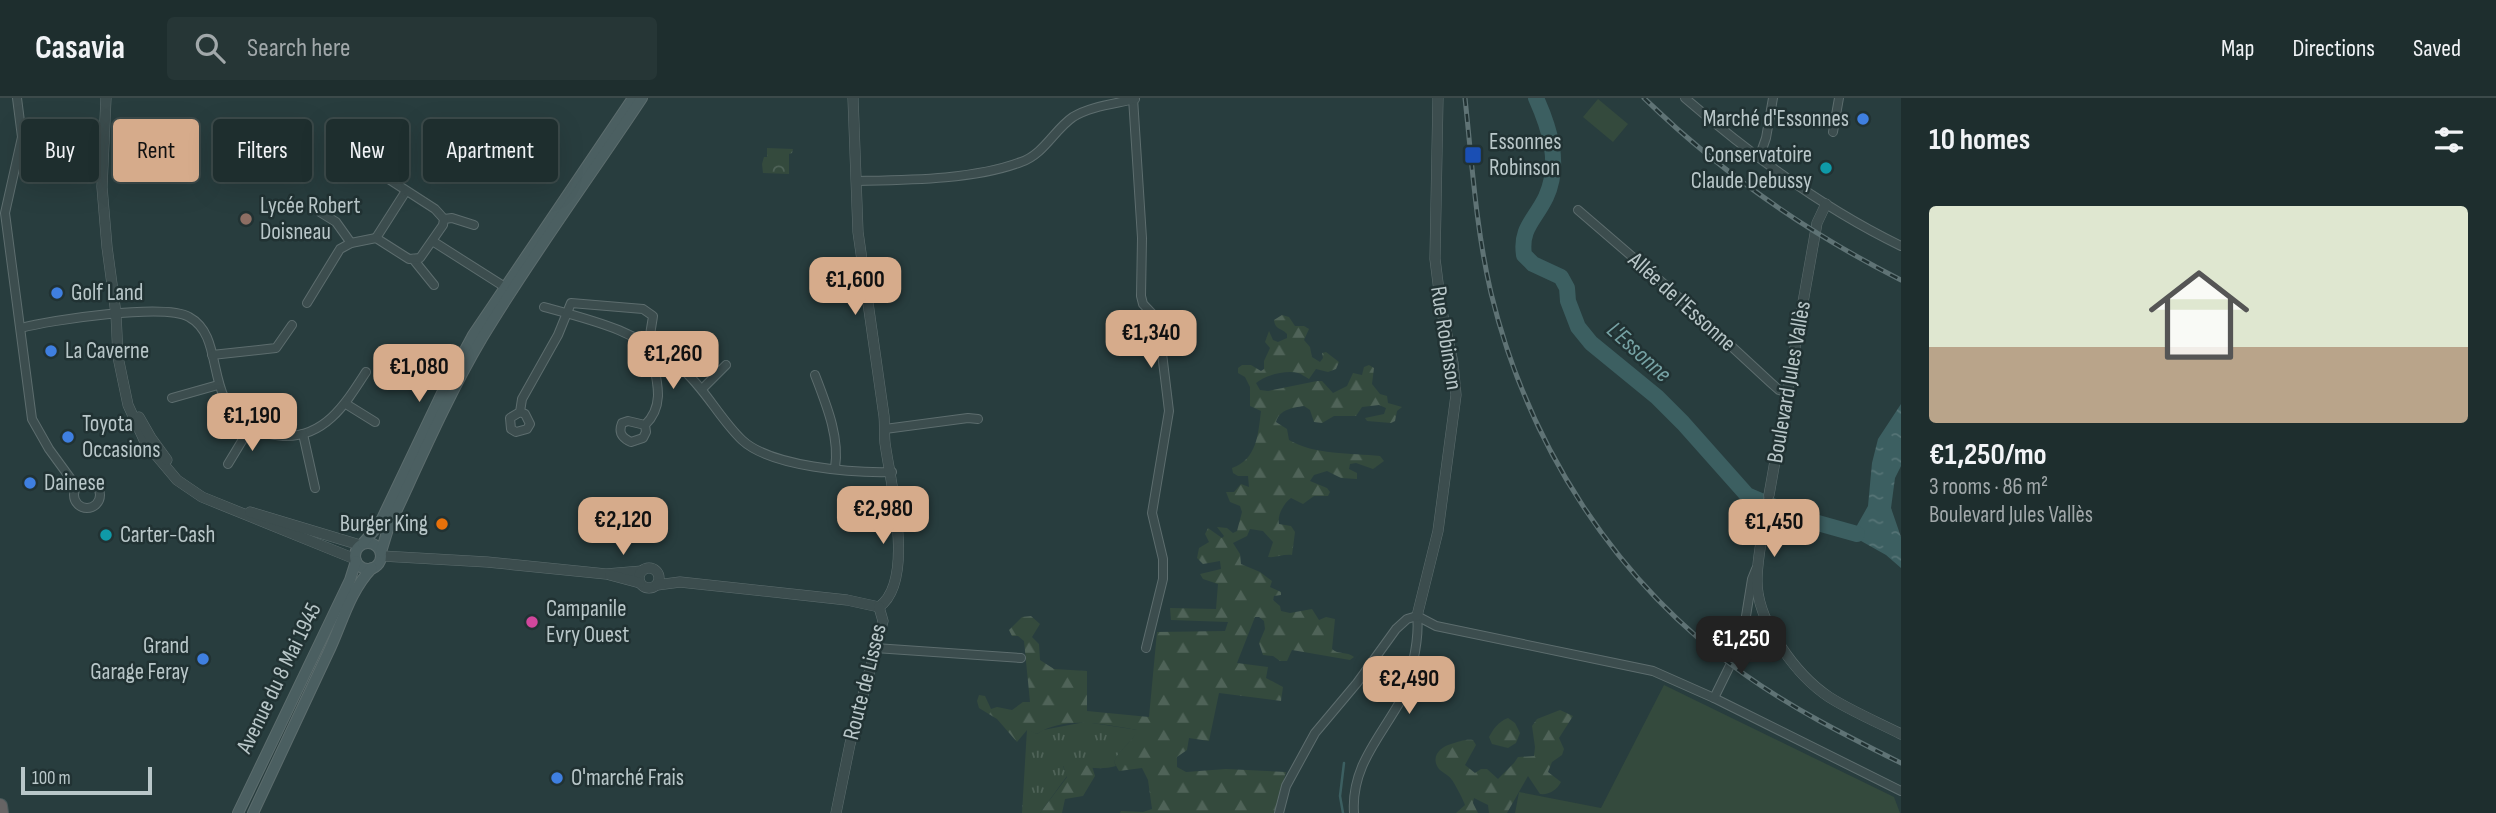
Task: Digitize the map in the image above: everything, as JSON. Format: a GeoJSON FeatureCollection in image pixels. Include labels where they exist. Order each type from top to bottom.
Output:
{"type":"FeatureCollection","features":[{"type":"Feature","properties":{"kind":"highway"},"geometry":{"type":"LineString","coordinates":[[0,806],[1,813]]}},
{"type":"Feature","properties":{"kind":"main road","name":"Avenue du 8 Mai 1945"},"geometry":{"type":"LineString","coordinates":[[253,813],[320,671],[352,595],[358,584],[379,564],[388,529],[451,396],[508,289],[633,98]]}},
{"type":"Feature","properties":{"kind":"main road","name":"Avenue du 8 Mai 1945"},"geometry":{"type":"LineString","coordinates":[[239,813],[350,580],[356,551],[379,525],[457,361],[642,98]]}},
{"type":"Feature","properties":{"kind":"main road"},"geometry":{"type":"LineString","coordinates":[[362,544],[374,544],[381,554]]}},
{"type":"Feature","properties":{"kind":"main road"},"geometry":{"type":"LineString","coordinates":[[356,560],[365,569],[372,568]]}},
{"type":"Feature","properties":{"kind":"main road"},"geometry":{"type":"LineString","coordinates":[[269,747],[281,741],[320,671]]}},
{"type":"Feature","properties":{"kind":"street"},"geometry":{"type":"LineString","coordinates":[[17,98],[22,137],[5,213],[33,419],[49,449],[76,486]]}},
{"type":"Feature","properties":{"kind":"street"},"geometry":{"type":"LineString","coordinates":[[106,98],[102,187],[118,357],[132,418],[160,462],[189,489],[215,504],[356,560]]}},
{"type":"Feature","properties":{"kind":"street","name":"Route de Lisses"},"geometry":{"type":"LineString","coordinates":[[836,813],[850,744],[883,621],[879,607],[885,603],[892,591],[899,544],[897,509],[863,274],[853,98]]}},
{"type":"Feature","properties":{"kind":"street"},"geometry":{"type":"LineString","coordinates":[[856,181],[921,179],[979,172],[1022,162],[1038,153],[1057,131],[1075,116],[1135,98],[1142,237],[1141,296],[1143,304],[1158,320],[1169,411],[1152,513],[1163,559],[1163,579],[1146,648]]}},
{"type":"Feature","properties":{"kind":"street","name":"Rue Robinson"},"geometry":{"type":"LineString","coordinates":[[1417,616],[1438,531],[1456,395],[1435,259],[1438,98]]}},
{"type":"Feature","properties":{"kind":"street"},"geometry":{"type":"LineString","coordinates":[[1685,98],[1759,158],[1826,204],[1901,246]]}},
{"type":"Feature","properties":{"kind":"street"},"geometry":{"type":"LineString","coordinates":[[1759,158],[1766,138],[1773,98]]}},
{"type":"Feature","properties":{"kind":"street"},"geometry":{"type":"LineString","coordinates":[[1833,132],[1839,98]]}},
{"type":"Feature","properties":{"kind":"street"},"geometry":{"type":"LineString","coordinates":[[392,182],[435,209],[444,219]]}},
{"type":"Feature","properties":{"kind":"street"},"geometry":{"type":"LineString","coordinates":[[376,239],[406,191]]}},
{"type":"Feature","properties":{"kind":"street","name":"Boulevard Jules Vallès"},"geometry":{"type":"LineString","coordinates":[[1759,601],[1758,562],[1765,517],[1817,223],[1826,204]]}},
{"type":"Feature","properties":{"kind":"street","name":"Allée de l'Essonne"},"geometry":{"type":"LineString","coordinates":[[1578,210],[1664,284],[1779,390],[1787,392]]}},
{"type":"Feature","properties":{"kind":"street"},"geometry":{"type":"LineString","coordinates":[[320,212],[336,222],[351,243]]}},
{"type":"Feature","properties":{"kind":"street"},"geometry":{"type":"LineString","coordinates":[[444,219],[452,218],[474,225]]}},
{"type":"Feature","properties":{"kind":"street"},"geometry":{"type":"LineString","coordinates":[[413,259],[423,257],[440,233],[444,219]]}},
{"type":"Feature","properties":{"kind":"street"},"geometry":{"type":"LineString","coordinates":[[307,303],[337,253],[351,243],[376,239],[413,259],[434,285]]}},
{"type":"Feature","properties":{"kind":"street"},"geometry":{"type":"LineString","coordinates":[[434,242],[508,289]]}},
{"type":"Feature","properties":{"kind":"street"},"geometry":{"type":"LineString","coordinates":[[520,412],[528,387],[558,335],[571,303],[575,302],[647,310],[653,316],[651,347],[657,375],[658,400],[651,419],[645,425]]}},
{"type":"Feature","properties":{"kind":"street"},"geometry":{"type":"LineString","coordinates":[[544,307],[615,327],[651,347],[680,367],[702,389],[730,427],[754,449],[782,460],[856,472],[892,472]]}},
{"type":"Feature","properties":{"kind":"street"},"geometry":{"type":"LineString","coordinates":[[21,328],[116,314],[163,311],[182,314],[202,328],[212,355],[218,385],[230,409],[251,426],[280,436],[303,434],[327,423],[346,404],[366,372]]}},
{"type":"Feature","properties":{"kind":"street"},"geometry":{"type":"LineString","coordinates":[[116,314],[121,328],[130,389],[138,415],[151,438],[181,476],[205,493],[231,505],[362,544]]}},
{"type":"Feature","properties":{"kind":"street"},"geometry":{"type":"LineString","coordinates":[[212,355],[276,348],[292,325]]}},
{"type":"Feature","properties":{"kind":"street"},"geometry":{"type":"LineString","coordinates":[[702,389],[726,365]]}},
{"type":"Feature","properties":{"kind":"street"},"geometry":{"type":"LineString","coordinates":[[815,375],[835,444],[835,468]]}},
{"type":"Feature","properties":{"kind":"street"},"geometry":{"type":"LineString","coordinates":[[172,398],[218,385]]}},
{"type":"Feature","properties":{"kind":"street"},"geometry":{"type":"LineString","coordinates":[[346,404],[375,422]]}},
{"type":"Feature","properties":{"kind":"street"},"geometry":{"type":"LineString","coordinates":[[885,429],[978,419]]}},
{"type":"Feature","properties":{"kind":"street"},"geometry":{"type":"LineString","coordinates":[[228,464],[251,426]]}},
{"type":"Feature","properties":{"kind":"street"},"geometry":{"type":"LineString","coordinates":[[303,434],[315,488]]}},
{"type":"Feature","properties":{"kind":"street"},"geometry":{"type":"LineString","coordinates":[[381,554],[606,574],[640,583],[646,588],[657,580],[847,600],[879,607]]}},
{"type":"Feature","properties":{"kind":"street","name":"Boulevard Jules Vallès"},"geometry":{"type":"LineString","coordinates":[[1714,698],[1742,641],[1752,579],[1758,562]]}},
{"type":"Feature","properties":{"kind":"street"},"geometry":{"type":"LineString","coordinates":[[606,574],[651,568],[657,580]]}},
{"type":"Feature","properties":{"kind":"street"},"geometry":{"type":"LineString","coordinates":[[640,583],[642,571]]}},
{"type":"Feature","properties":{"kind":"street"},"geometry":{"type":"LineString","coordinates":[[1748,607],[1759,601],[1779,642],[1815,686],[1831,698],[1901,734]]}},
{"type":"Feature","properties":{"kind":"street"},"geometry":{"type":"LineString","coordinates":[[1354,813],[1355,785],[1362,763],[1402,698],[1419,628],[1417,616]]}},
{"type":"Feature","properties":{"kind":"street"},"geometry":{"type":"LineString","coordinates":[[1279,813],[1286,786],[1315,733],[1396,629],[1408,619],[1417,616],[1436,626],[1653,671],[1714,698],[1901,791]]}},
{"type":"Feature","properties":{"kind":"street"},"geometry":{"type":"LineString","coordinates":[[875,648],[1021,658]]}},
{"type":"Feature","properties":{"kind":"green space"},"geometry":{"type":"Polygon","coordinates":[[[1598,99],[1628,124],[1613,142],[1583,117],[1598,99]]]}},
{"type":"Feature","properties":{"kind":"green space"},"geometry":{"type":"Polygon","coordinates":[[[767,148],[793,149],[789,154],[789,174],[763,173],[762,164],[764,157],[767,157],[767,148]]]}},
{"type":"Feature","properties":{"kind":"green space"},"geometry":{"type":"Polygon","coordinates":[[[1282,315],[1289,317],[1295,326],[1309,329],[1304,340],[1310,347],[1312,357],[1320,362],[1322,353],[1326,352],[1339,362],[1336,369],[1328,372],[1316,369],[1309,379],[1293,372],[1270,376],[1256,383],[1260,390],[1268,391],[1322,381],[1333,393],[1347,386],[1353,373],[1362,375],[1364,367],[1369,365],[1374,368],[1372,384],[1380,394],[1387,396],[1388,403],[1402,407],[1397,411],[1395,421],[1391,423],[1367,421],[1365,418],[1384,414],[1386,408],[1379,405],[1362,407],[1356,416],[1334,416],[1322,423],[1314,422],[1310,410],[1304,406],[1283,412],[1276,422],[1287,429],[1289,440],[1299,445],[1333,452],[1380,456],[1384,461],[1373,469],[1356,463],[1350,464],[1349,469],[1357,473],[1357,479],[1341,478],[1327,471],[1314,475],[1310,481],[1327,488],[1330,492],[1328,496],[1314,496],[1303,504],[1291,498],[1288,500],[1279,517],[1279,524],[1291,526],[1295,532],[1292,555],[1268,557],[1273,542],[1263,531],[1250,529],[1247,536],[1233,543],[1240,554],[1241,564],[1260,572],[1272,581],[1270,587],[1281,592],[1281,595],[1274,596],[1273,600],[1280,606],[1281,611],[1290,613],[1312,609],[1319,620],[1326,617],[1335,619],[1332,649],[1354,657],[1350,660],[1292,650],[1287,661],[1263,655],[1259,643],[1265,629],[1264,621],[1255,617],[1237,663],[1268,667],[1266,678],[1283,687],[1281,701],[1219,693],[1209,741],[1189,738],[1187,750],[1177,757],[1177,767],[1186,772],[1226,769],[1286,772],[1275,813],[1120,813],[1152,809],[1148,780],[1142,768],[1119,771],[1114,762],[1137,730],[1073,723],[1048,728],[1037,734],[1027,730],[1017,742],[997,719],[979,708],[977,701],[979,695],[985,696],[991,709],[997,707],[1012,710],[1023,702],[1030,702],[1024,641],[1018,636],[1012,636],[1009,630],[1022,617],[1031,616],[1040,624],[1032,637],[1039,644],[1040,660],[1054,669],[1087,671],[1087,711],[1149,717],[1157,632],[1225,631],[1228,622],[1171,620],[1170,608],[1216,609],[1218,584],[1203,579],[1200,574],[1221,569],[1220,561],[1203,564],[1197,558],[1199,548],[1209,542],[1205,534],[1208,528],[1222,538],[1224,536],[1217,527],[1227,528],[1233,533],[1237,531],[1242,512],[1240,506],[1230,502],[1226,492],[1234,492],[1241,484],[1249,487],[1248,476],[1238,476],[1233,473],[1232,468],[1247,459],[1255,445],[1261,411],[1250,406],[1250,387],[1245,377],[1238,373],[1238,368],[1251,365],[1261,371],[1264,369],[1264,361],[1270,348],[1265,342],[1269,331],[1273,340],[1278,342],[1287,338],[1287,334],[1277,327],[1274,320],[1282,315]]]}},
{"type":"Feature","properties":{"kind":"green space"},"geometry":{"type":"Polygon","coordinates":[[[1664,685],[1894,797],[1900,813],[1515,813],[1519,792],[1601,808],[1664,685]]]}},
{"type":"Feature","properties":{"kind":"green space"},"geometry":{"type":"Polygon","coordinates":[[[1560,710],[1573,716],[1559,738],[1564,749],[1562,755],[1552,762],[1548,772],[1561,782],[1557,787],[1550,793],[1540,794],[1528,776],[1507,813],[1489,813],[1488,805],[1474,798],[1473,803],[1478,813],[1456,813],[1465,805],[1453,781],[1436,765],[1436,757],[1443,747],[1473,740],[1476,745],[1465,765],[1475,773],[1487,769],[1498,779],[1518,757],[1534,756],[1532,726],[1537,719],[1560,710]]]}},
{"type":"Feature","properties":{"kind":"green space"},"geometry":{"type":"Polygon","coordinates":[[[1508,718],[1515,723],[1520,733],[1516,743],[1508,748],[1492,744],[1489,737],[1499,723],[1508,718]]]}},
{"type":"Feature","properties":{"kind":"green space"},"geometry":{"type":"Polygon","coordinates":[[[1085,722],[1138,730],[1116,757],[1116,766],[1063,766],[1067,776],[1040,813],[1022,813],[1027,729],[1037,734],[1043,730],[1085,722]]]}},
{"type":"Feature","properties":{"kind":"green space"},"geometry":{"type":"Polygon","coordinates":[[[1063,765],[1092,766],[1095,776],[1083,796],[1065,799],[1062,813],[1040,813],[1067,777],[1063,765]]]}},
{"type":"Feature","properties":{"kind":"water"},"geometry":{"type":"Polygon","coordinates":[[[1901,404],[1901,466],[1895,478],[1891,508],[1901,537],[1901,568],[1886,555],[1838,528],[1855,529],[1868,506],[1872,463],[1878,439],[1901,404]]]}},
{"type":"Feature","properties":{"kind":"waterway","name":"L'Essonne"},"geometry":{"type":"LineString","coordinates":[[1536,98],[1552,147],[1553,172],[1546,197],[1526,231],[1524,255],[1533,264],[1561,277],[1567,288],[1568,301],[1578,327],[1591,343],[1657,397],[1747,495],[1800,518],[1857,534]]}},
{"type":"Feature","properties":{"kind":"waterway"},"geometry":{"type":"LineString","coordinates":[[1343,813],[1340,796],[1344,763]]}},
{"type":"Feature","properties":{"kind":"railway"},"geometry":{"type":"LineString","coordinates":[[1465,98],[1482,245],[1491,293],[1507,349],[1528,404],[1553,456],[1583,506],[1617,553],[1655,597],[1698,637],[1744,674],[1782,699],[1901,763]]}},
{"type":"Feature","properties":{"kind":"railway"},"geometry":{"type":"LineString","coordinates":[[1644,98],[1703,151],[1766,199],[1832,242],[1901,280]]}},
{"type":"Feature","properties":{"kind":"place","name":"Marché d'Essonnes"},"geometry":{"type":"Point","coordinates":[1863,119]}},
{"type":"Feature","properties":{"kind":"place","name":"Essonnes Robinson"},"geometry":{"type":"Point","coordinates":[1473,155]}},
{"type":"Feature","properties":{"kind":"place","name":"Conservatoire Claude Debussy"},"geometry":{"type":"Point","coordinates":[1826,168]}},
{"type":"Feature","properties":{"kind":"place","name":"Lycée Robert Doisneau"},"geometry":{"type":"Point","coordinates":[246,219]}},
{"type":"Feature","properties":{"kind":"place","name":"Golf Land"},"geometry":{"type":"Point","coordinates":[57,293]}},
{"type":"Feature","properties":{"kind":"place","name":"La Caverne"},"geometry":{"type":"Point","coordinates":[51,351]}},
{"type":"Feature","properties":{"kind":"place","name":"Toyota Occasions"},"geometry":{"type":"Point","coordinates":[68,437]}},
{"type":"Feature","properties":{"kind":"place","name":"Dainese"},"geometry":{"type":"Point","coordinates":[30,483]}},
{"type":"Feature","properties":{"kind":"place","name":"Burger King"},"geometry":{"type":"Point","coordinates":[442,524]}},
{"type":"Feature","properties":{"kind":"place","name":"Carter-Cash"},"geometry":{"type":"Point","coordinates":[106,535]}},
{"type":"Feature","properties":{"kind":"place","name":"Campanile Evry Ouest"},"geometry":{"type":"Point","coordinates":[532,622]}},
{"type":"Feature","properties":{"kind":"place","name":"Grand Garage Feray"},"geometry":{"type":"Point","coordinates":[203,659]}},
{"type":"Feature","properties":{"kind":"place","name":"O'marché Frais"},"geometry":{"type":"Point","coordinates":[557,778]}}]}
